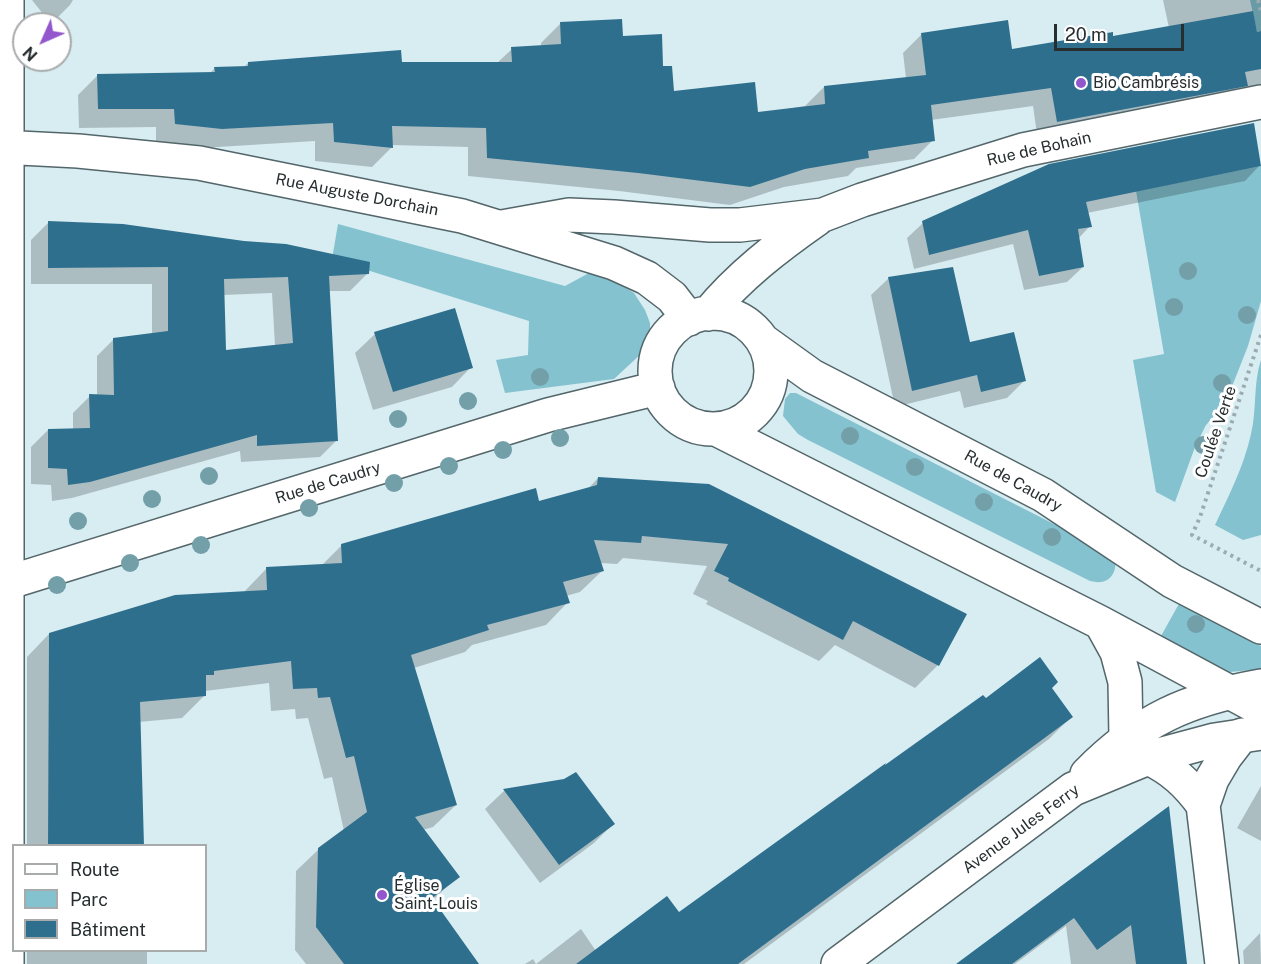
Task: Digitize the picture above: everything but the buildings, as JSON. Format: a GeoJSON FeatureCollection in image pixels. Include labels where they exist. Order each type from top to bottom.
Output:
{"type":"FeatureCollection","features":[{"type":"Feature","properties":{"kind":"street"},"geometry":{"type":"LineString","coordinates":[[7,0],[4,147],[3,584],[7,964]]}},
{"type":"Feature","properties":{"kind":"street","name":"Rue de Bohain"},"geometry":{"type":"LineString","coordinates":[[501,227],[569,215],[730,225],[823,215],[862,200],[1023,150],[1261,102]]}},
{"type":"Feature","properties":{"kind":"street","name":"Rue Auguste Dorchain"},"geometry":{"type":"LineString","coordinates":[[4,147],[78,151],[199,163],[427,208],[501,227],[614,263],[647,278],[698,316]]}},
{"type":"Feature","properties":{"kind":"street","name":"Rue de Bohain"},"geometry":{"type":"LineString","coordinates":[[698,316],[724,295],[760,260],[823,215]]}},
{"type":"Feature","properties":{"kind":"street"},"geometry":{"type":"LineString","coordinates":[[698,316],[735,317],[750,327],[762,340],[767,348],[771,366],[767,394],[750,416],[734,426],[716,429],[699,428],[676,416],[665,404],[658,388],[655,370],[662,343],[674,329],[698,316]]}},
{"type":"Feature","properties":{"kind":"street","name":"Rue de Caudry"},"geometry":{"type":"LineString","coordinates":[[762,340],[812,376],[1026,486],[1070,512],[1172,581],[1261,627]]}},
{"type":"Feature","properties":{"kind":"street","name":"Rue de Caudry"},"geometry":{"type":"LineString","coordinates":[[3,584],[548,415],[658,388]]}},
{"type":"Feature","properties":{"kind":"street"},"geometry":{"type":"LineString","coordinates":[[716,429],[1101,623],[1246,689],[1261,709]]}},
{"type":"Feature","properties":{"kind":"street"},"geometry":{"type":"LineString","coordinates":[[1101,623],[1117,652],[1137,748],[1177,775],[1203,805]]}},
{"type":"Feature","properties":{"kind":"street"},"geometry":{"type":"LineString","coordinates":[[1137,748],[1142,727],[1179,709],[1246,689]]}},
{"type":"Feature","properties":{"kind":"street"},"geometry":{"type":"LineString","coordinates":[[1222,964],[1203,805],[1212,779],[1225,757],[1252,734]]}},
{"type":"Feature","properties":{"kind":"street","name":"Avenue Jules Ferry"},"geometry":{"type":"LineString","coordinates":[[838,964],[1073,789],[1137,748],[1197,744],[1252,734]]}},
{"type":"Feature","properties":{"kind":"path"},"geometry":{"type":"LineString","coordinates":[[1258,0],[1261,12]]}},
{"type":"Feature","properties":{"kind":"path","name":"Coulée Verte"},"geometry":{"type":"LineString","coordinates":[[1261,336],[1207,498],[1192,535],[1261,571]]}},
{"type":"Feature","properties":{"kind":"green space"},"geometry":{"type":"Polygon","coordinates":[[[1250,0],[1261,0],[1261,31],[1257,32],[1250,0]]]}},
{"type":"Feature","properties":{"kind":"green space"},"geometry":{"type":"Polygon","coordinates":[[[1261,166],[1261,301],[1248,346],[1233,384],[1216,414],[1206,425],[1195,447],[1175,502],[1156,492],[1133,360],[1164,354],[1136,191],[1261,166]]]}},
{"type":"Feature","properties":{"kind":"green space"},"geometry":{"type":"Polygon","coordinates":[[[338,224],[565,286],[589,273],[614,280],[634,293],[645,310],[650,323],[650,338],[643,352],[614,379],[505,393],[496,360],[528,355],[529,321],[332,259],[338,224]]]}},
{"type":"Feature","properties":{"kind":"green space"},"geometry":{"type":"Polygon","coordinates":[[[1261,360],[1261,535],[1243,540],[1215,525],[1236,480],[1248,446],[1253,425],[1261,360]]]}},
{"type":"Feature","properties":{"kind":"green space"},"geometry":{"type":"Polygon","coordinates":[[[790,393],[796,393],[1115,555],[1115,568],[1111,577],[1102,582],[1090,581],[808,440],[798,434],[783,416],[785,399],[790,393]]]}},
{"type":"Feature","properties":{"kind":"green space"},"geometry":{"type":"Polygon","coordinates":[[[1180,602],[1261,646],[1261,669],[1230,672],[1161,636],[1180,602]]]}},
{"type":"Feature","properties":{"kind":"place","name":"Bio Cambrésis"},"geometry":{"type":"Point","coordinates":[1081,83]}},
{"type":"Feature","properties":{"kind":"place","name":"Église Saint-Louis"},"geometry":{"type":"Point","coordinates":[382,895]}}]}
